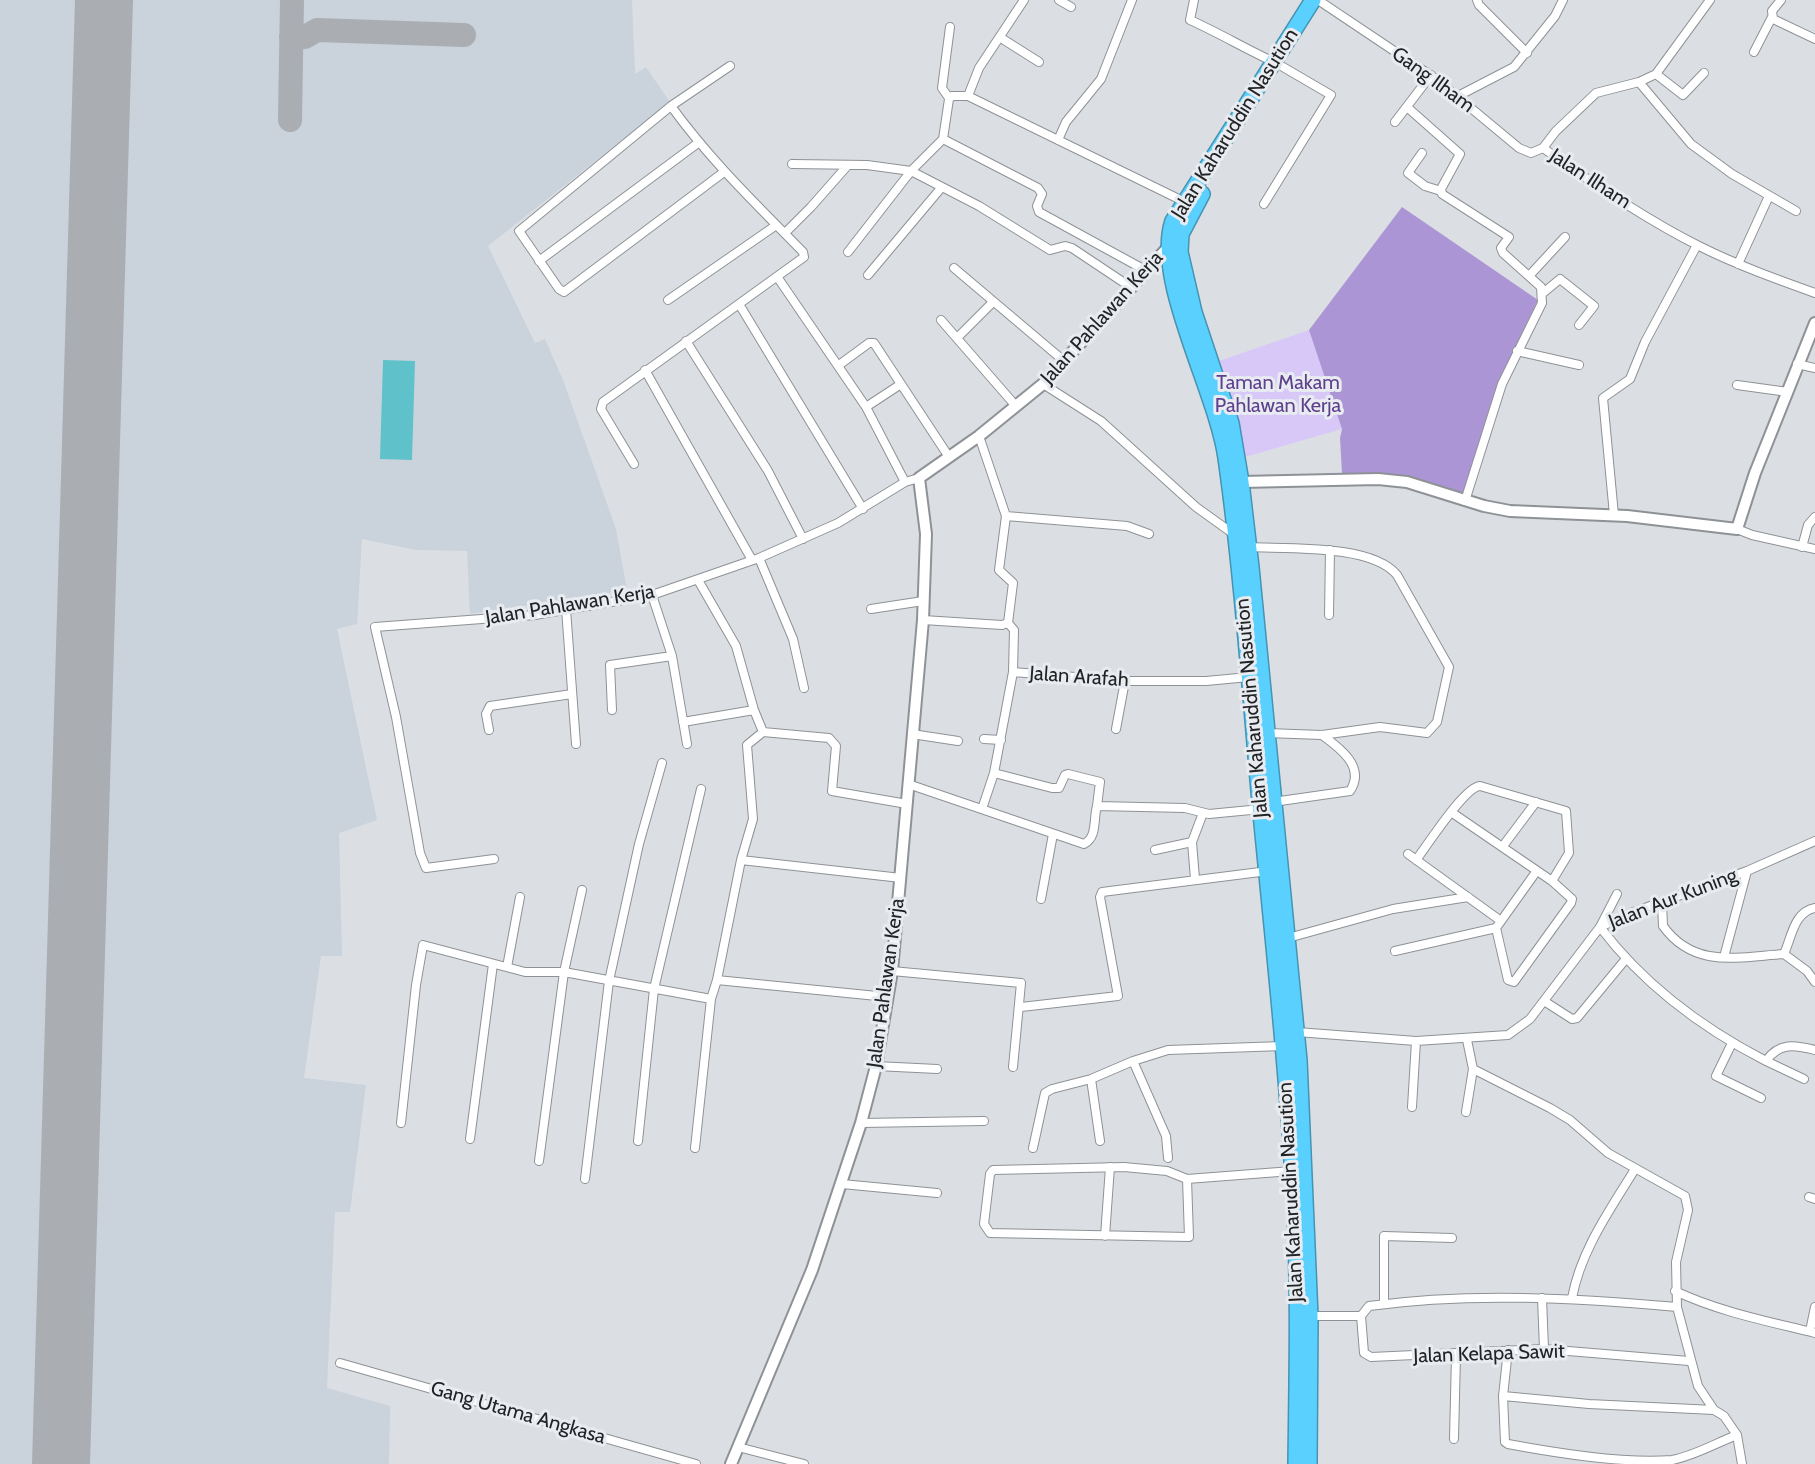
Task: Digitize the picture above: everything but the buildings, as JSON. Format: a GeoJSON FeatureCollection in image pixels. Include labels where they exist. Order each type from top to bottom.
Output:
{"type":"FeatureCollection","features":[{"type":"Feature","properties":{"kind":"highway","name":"Jalan Kaharuddin Nasution"},"geometry":{"type":"LineString","coordinates":[[1174,244],[1279,64],[1319,1]]}},
{"type":"Feature","properties":{"kind":"highway","name":"Jalan Kaharuddin Nasution"},"geometry":{"type":"LineString","coordinates":[[1279,64],[1173,221],[1175,292],[1215,407],[1226,457],[1235,535],[1247,590],[1266,733],[1268,871],[1292,1171],[1310,1316],[1309,1464]]}},
{"type":"Feature","properties":{"kind":"highway","name":"Jalan Kaharuddin Nasution"},"geometry":{"type":"LineString","coordinates":[[1174,244],[1181,258],[1194,312],[1231,423],[1242,482],[1249,547],[1247,590],[1249,677],[1288,938],[1297,1032],[1301,1243],[1296,1464]]}},
{"type":"Feature","properties":{"kind":"street"},"geometry":{"type":"LineString","coordinates":[[968,96],[979,68],[1024,0]]}},
{"type":"Feature","properties":{"kind":"street"},"geometry":{"type":"LineString","coordinates":[[1059,0],[1071,7]]}},
{"type":"Feature","properties":{"kind":"street"},"geometry":{"type":"LineString","coordinates":[[1058,140],[1066,122],[1101,79],[1111,60],[1132,0]]}},
{"type":"Feature","properties":{"kind":"street"},"geometry":{"type":"LineString","coordinates":[[1477,0],[1479,5],[1527,53]]}},
{"type":"Feature","properties":{"kind":"street"},"geometry":{"type":"LineString","coordinates":[[1458,96],[1495,79],[1514,67],[1555,16],[1563,0]]}},
{"type":"Feature","properties":{"kind":"street","name":"Jalan Ilham"},"geometry":{"type":"LineString","coordinates":[[1710,0],[1656,74],[1639,82],[1596,93],[1556,131],[1543,148],[1603,189],[1697,245],[1738,264],[1815,293]]}},
{"type":"Feature","properties":{"kind":"street"},"geometry":{"type":"LineString","coordinates":[[1754,52],[1772,16],[1772,11],[1781,0]]}},
{"type":"Feature","properties":{"kind":"street"},"geometry":{"type":"LineString","coordinates":[[1194,1],[1190,20],[1219,32],[1227,40],[1279,64],[1331,95],[1264,204]]}},
{"type":"Feature","properties":{"kind":"street","name":"Gang Ilham"},"geometry":{"type":"LineString","coordinates":[[1319,1],[1431,75],[1519,148],[1531,153],[1543,148]]}},
{"type":"Feature","properties":{"kind":"street"},"geometry":{"type":"LineString","coordinates":[[1772,16],[1815,39]]}},
{"type":"Feature","properties":{"kind":"street"},"geometry":{"type":"LineString","coordinates":[[848,252],[911,171],[943,140],[949,98],[942,88],[950,27]]}},
{"type":"Feature","properties":{"kind":"street"},"geometry":{"type":"LineString","coordinates":[[1001,38],[1039,62]]}},
{"type":"Feature","properties":{"kind":"street"},"geometry":{"type":"LineString","coordinates":[[724,172],[564,292],[539,261],[519,229],[671,106],[730,66]]}},
{"type":"Feature","properties":{"kind":"street"},"geometry":{"type":"LineString","coordinates":[[1656,74],[1683,95],[1704,73]]}},
{"type":"Feature","properties":{"kind":"street"},"geometry":{"type":"LineString","coordinates":[[1395,122],[1431,75]]}},
{"type":"Feature","properties":{"kind":"street"},"geometry":{"type":"LineString","coordinates":[[1639,82],[1691,144],[1732,174],[1796,211]]}},
{"type":"Feature","properties":{"kind":"street"},"geometry":{"type":"LineString","coordinates":[[949,98],[968,96],[1185,202]]}},
{"type":"Feature","properties":{"kind":"street"},"geometry":{"type":"LineString","coordinates":[[634,464],[601,406],[645,370],[778,278],[804,257],[785,233],[775,226],[698,143],[671,106]]}},
{"type":"Feature","properties":{"kind":"street"},"geometry":{"type":"LineString","coordinates":[[1407,107],[1460,154],[1441,191]]}},
{"type":"Feature","properties":{"kind":"street"},"geometry":{"type":"LineString","coordinates":[[943,140],[1038,188],[1042,194],[1037,206],[1039,212],[1145,270]]}},
{"type":"Feature","properties":{"kind":"street"},"geometry":{"type":"LineString","coordinates":[[539,261],[698,143]]}},
{"type":"Feature","properties":{"kind":"street"},"geometry":{"type":"LineString","coordinates":[[1422,153],[1408,173],[1425,186],[1441,191],[1509,237],[1501,249],[1503,253],[1541,287],[1543,293],[1542,303],[1502,384],[1466,501]]}},
{"type":"Feature","properties":{"kind":"street"},"geometry":{"type":"LineString","coordinates":[[792,164],[848,165],[911,171],[979,206],[1050,250],[1069,246],[1132,288]]}},
{"type":"Feature","properties":{"kind":"street"},"geometry":{"type":"LineString","coordinates":[[785,233],[848,165]]}},
{"type":"Feature","properties":{"kind":"street"},"geometry":{"type":"LineString","coordinates":[[868,275],[941,188]]}},
{"type":"Feature","properties":{"kind":"street"},"geometry":{"type":"LineString","coordinates":[[1738,264],[1769,196]]}},
{"type":"Feature","properties":{"kind":"street"},"geometry":{"type":"LineString","coordinates":[[668,300],[775,226]]}},
{"type":"Feature","properties":{"kind":"street"},"geometry":{"type":"LineString","coordinates":[[1529,276],[1565,237]]}},
{"type":"Feature","properties":{"kind":"street","name":"Jalan Pahlawan Kerja"},"geometry":{"type":"LineString","coordinates":[[495,859],[426,868],[420,853],[396,717],[375,627],[535,615],[652,595],[756,559],[803,539],[863,509],[905,482],[920,478],[979,436],[1043,384],[1132,288],[1145,270],[1174,244]]}},
{"type":"Feature","properties":{"kind":"street"},"geometry":{"type":"LineString","coordinates":[[1614,515],[1603,398],[1630,379],[1645,342],[1697,245]]}},
{"type":"Feature","properties":{"kind":"street"},"geometry":{"type":"LineString","coordinates":[[954,268],[1064,361]]}},
{"type":"Feature","properties":{"kind":"street"},"geometry":{"type":"LineString","coordinates":[[778,278],[866,407],[905,482]]}},
{"type":"Feature","properties":{"kind":"street"},"geometry":{"type":"LineString","coordinates":[[1543,293],[1560,279],[1594,306],[1579,325]]}},
{"type":"Feature","properties":{"kind":"street"},"geometry":{"type":"LineString","coordinates":[[957,338],[993,302]]}},
{"type":"Feature","properties":{"kind":"street"},"geometry":{"type":"LineString","coordinates":[[739,304],[863,509]]}},
{"type":"Feature","properties":{"kind":"street"},"geometry":{"type":"LineString","coordinates":[[941,320],[1015,405]]}},
{"type":"Feature","properties":{"kind":"street"},"geometry":{"type":"LineString","coordinates":[[1737,529],[1755,473],[1815,323]]}},
{"type":"Feature","properties":{"kind":"street"},"geometry":{"type":"LineString","coordinates":[[686,341],[768,471],[803,539]]}},
{"type":"Feature","properties":{"kind":"street"},"geometry":{"type":"LineString","coordinates":[[839,365],[873,343],[949,457]]}},
{"type":"Feature","properties":{"kind":"street"},"geometry":{"type":"LineString","coordinates":[[1517,351],[1579,365]]}},
{"type":"Feature","properties":{"kind":"street"},"geometry":{"type":"LineString","coordinates":[[1797,364],[1815,368]]}},
{"type":"Feature","properties":{"kind":"street"},"geometry":{"type":"LineString","coordinates":[[645,370],[756,559],[793,639],[804,688]]}},
{"type":"Feature","properties":{"kind":"street"},"geometry":{"type":"LineString","coordinates":[[866,407],[901,384]]}},
{"type":"Feature","properties":{"kind":"street"},"geometry":{"type":"LineString","coordinates":[[1043,384],[1101,421],[1196,507],[1235,535]]}},
{"type":"Feature","properties":{"kind":"street"},"geometry":{"type":"LineString","coordinates":[[1737,385],[1788,392]]}},
{"type":"Feature","properties":{"kind":"street"},"geometry":{"type":"LineString","coordinates":[[979,436],[1006,516],[999,570],[1013,583],[1008,623],[1014,630],[1013,672]]}},
{"type":"Feature","properties":{"kind":"street","name":"Jalan Pahlawan Kerja"},"geometry":{"type":"LineString","coordinates":[[731,1464],[812,1270],[861,1124],[876,1066],[892,971],[922,620],[926,534],[920,478]]}},
{"type":"Feature","properties":{"kind":"street"},"geometry":{"type":"LineString","coordinates":[[1242,482],[1378,479],[1407,482],[1466,501],[1510,511],[1614,515],[1737,529],[1815,549]]}},
{"type":"Feature","properties":{"kind":"street"},"geometry":{"type":"LineString","coordinates":[[1006,516],[1127,526],[1149,534]]}},
{"type":"Feature","properties":{"kind":"street"},"geometry":{"type":"LineString","coordinates":[[1802,547],[1808,525],[1815,517]]}},
{"type":"Feature","properties":{"kind":"street"},"geometry":{"type":"LineString","coordinates":[[1249,547],[1345,552],[1392,569],[1449,667],[1437,722],[1431,732],[1426,734],[1380,728],[1322,735],[1266,733]]}},
{"type":"Feature","properties":{"kind":"street"},"geometry":{"type":"LineString","coordinates":[[1329,615],[1330,550]]}},
{"type":"Feature","properties":{"kind":"street"},"geometry":{"type":"LineString","coordinates":[[698,580],[736,646],[754,710],[763,732]]}},
{"type":"Feature","properties":{"kind":"street"},"geometry":{"type":"LineString","coordinates":[[652,595],[672,656],[687,744]]}},
{"type":"Feature","properties":{"kind":"street"},"geometry":{"type":"LineString","coordinates":[[871,609],[923,601]]}},
{"type":"Feature","properties":{"kind":"street"},"geometry":{"type":"LineString","coordinates":[[566,609],[576,744]]}},
{"type":"Feature","properties":{"kind":"street"},"geometry":{"type":"LineString","coordinates":[[922,620],[1002,625],[1008,623]]}},
{"type":"Feature","properties":{"kind":"street"},"geometry":{"type":"LineString","coordinates":[[612,710],[610,665],[672,656]]}},
{"type":"Feature","properties":{"kind":"street","name":"Jalan Arafah"},"geometry":{"type":"LineString","coordinates":[[982,809],[994,773],[1013,672],[1125,681],[1206,681],[1249,677]]}},
{"type":"Feature","properties":{"kind":"street"},"geometry":{"type":"LineString","coordinates":[[1116,729],[1125,681]]}},
{"type":"Feature","properties":{"kind":"street"},"geometry":{"type":"LineString","coordinates":[[489,730],[486,714],[490,706],[572,694]]}},
{"type":"Feature","properties":{"kind":"street"},"geometry":{"type":"LineString","coordinates":[[683,722],[754,710]]}},
{"type":"Feature","properties":{"kind":"street"},"geometry":{"type":"LineString","coordinates":[[694,1148],[711,999],[717,980],[741,860],[754,817],[747,745],[763,732],[829,738],[836,746],[832,791],[907,804]]}},
{"type":"Feature","properties":{"kind":"street"},"geometry":{"type":"LineString","coordinates":[[912,734],[958,741]]}},
{"type":"Feature","properties":{"kind":"street"},"geometry":{"type":"LineString","coordinates":[[1097,806],[1185,808],[1203,813],[1267,806],[1350,790],[1354,784],[1354,767],[1342,750],[1322,735]]}},
{"type":"Feature","properties":{"kind":"street"},"geometry":{"type":"LineString","coordinates":[[984,739],[1001,740]]}},
{"type":"Feature","properties":{"kind":"street"},"geometry":{"type":"LineString","coordinates":[[585,1179],[609,981],[639,844],[662,763]]}},
{"type":"Feature","properties":{"kind":"street"},"geometry":{"type":"LineString","coordinates":[[908,784],[1084,844],[1088,842],[1093,832],[1100,782],[1068,774],[1059,788],[1052,788],[994,773]]}},
{"type":"Feature","properties":{"kind":"street"},"geometry":{"type":"LineString","coordinates":[[1416,860],[1451,812],[1477,786],[1563,809],[1567,813],[1569,853],[1552,881]]}},
{"type":"Feature","properties":{"kind":"street"},"geometry":{"type":"LineString","coordinates":[[638,1141],[654,989],[701,789]]}},
{"type":"Feature","properties":{"kind":"street"},"geometry":{"type":"LineString","coordinates":[[1503,846],[1536,802]]}},
{"type":"Feature","properties":{"kind":"street"},"geometry":{"type":"LineString","coordinates":[[1408,854],[1468,897],[1498,924],[1508,980],[1514,982],[1572,901],[1571,896],[1503,846],[1451,812]]}},
{"type":"Feature","properties":{"kind":"street"},"geometry":{"type":"LineString","coordinates":[[1195,879],[1192,842],[1203,813]]}},
{"type":"Feature","properties":{"kind":"street"},"geometry":{"type":"LineString","coordinates":[[1041,899],[1053,834]]}},
{"type":"Feature","properties":{"kind":"street","name":"Jalan Aur Kuning"},"geometry":{"type":"LineString","coordinates":[[1297,1032],[1416,1041],[1467,1040],[1514,1032],[1530,1019],[1600,927],[1747,871],[1815,841]]}},
{"type":"Feature","properties":{"kind":"street"},"geometry":{"type":"LineString","coordinates":[[1155,850],[1192,842]]}},
{"type":"Feature","properties":{"kind":"street"},"geometry":{"type":"LineString","coordinates":[[741,860],[901,878]]}},
{"type":"Feature","properties":{"kind":"street"},"geometry":{"type":"LineString","coordinates":[[1021,1007],[1118,996],[1100,894],[1103,891],[1147,888],[1195,879],[1268,871]]}},
{"type":"Feature","properties":{"kind":"street"},"geometry":{"type":"LineString","coordinates":[[1724,957],[1747,871]]}},
{"type":"Feature","properties":{"kind":"street"},"geometry":{"type":"LineString","coordinates":[[1395,951],[1498,924],[1536,872]]}},
{"type":"Feature","properties":{"kind":"street"},"geometry":{"type":"LineString","coordinates":[[539,1161],[564,972],[582,890]]}},
{"type":"Feature","properties":{"kind":"street"},"geometry":{"type":"LineString","coordinates":[[1617,894],[1600,927],[1624,960],[1670,999],[1732,1043],[1804,1079]]}},
{"type":"Feature","properties":{"kind":"street"},"geometry":{"type":"LineString","coordinates":[[507,967],[520,897]]}},
{"type":"Feature","properties":{"kind":"street"},"geometry":{"type":"LineString","coordinates":[[1288,938],[1393,909],[1468,897]]}},
{"type":"Feature","properties":{"kind":"street"},"geometry":{"type":"LineString","coordinates":[[1662,903],[1663,922],[1667,931],[1697,955],[1724,957],[1784,954],[1811,971],[1815,982]]}},
{"type":"Feature","properties":{"kind":"street"},"geometry":{"type":"LineString","coordinates":[[1784,954],[1799,917],[1807,910],[1815,908]]}},
{"type":"Feature","properties":{"kind":"street"},"geometry":{"type":"LineString","coordinates":[[401,1124],[422,945],[534,973],[564,972],[711,999]]}},
{"type":"Feature","properties":{"kind":"street"},"geometry":{"type":"LineString","coordinates":[[1544,1001],[1572,1019],[1577,1018],[1624,960]]}},
{"type":"Feature","properties":{"kind":"street"},"geometry":{"type":"LineString","coordinates":[[470,1139],[493,964]]}},
{"type":"Feature","properties":{"kind":"street"},"geometry":{"type":"LineString","coordinates":[[892,971],[1020,982],[1023,987],[1012,1067]]}},
{"type":"Feature","properties":{"kind":"street"},"geometry":{"type":"LineString","coordinates":[[717,980],[887,997]]}},
{"type":"Feature","properties":{"kind":"street"},"geometry":{"type":"LineString","coordinates":[[1466,1112],[1473,1069],[1467,1040]]}},
{"type":"Feature","properties":{"kind":"street"},"geometry":{"type":"LineString","coordinates":[[1412,1107],[1416,1041]]}},
{"type":"Feature","properties":{"kind":"street"},"geometry":{"type":"LineString","coordinates":[[1732,1043],[1716,1076],[1761,1098]]}},
{"type":"Feature","properties":{"kind":"street"},"geometry":{"type":"LineString","coordinates":[[1766,1061],[1772,1052],[1792,1045],[1815,1050]]}},
{"type":"Feature","properties":{"kind":"street"},"geometry":{"type":"LineString","coordinates":[[1034,1148],[1046,1093],[1052,1089],[1091,1080],[1133,1061],[1168,1050],[1283,1046]]}},
{"type":"Feature","properties":{"kind":"street"},"geometry":{"type":"LineString","coordinates":[[1133,1061],[1166,1136],[1168,1158]]}},
{"type":"Feature","properties":{"kind":"street"},"geometry":{"type":"LineString","coordinates":[[876,1066],[937,1069]]}},
{"type":"Feature","properties":{"kind":"street"},"geometry":{"type":"LineString","coordinates":[[1473,1069],[1550,1108],[1575,1125],[1608,1153],[1685,1196],[1688,1210],[1677,1262],[1675,1291],[1677,1307],[1689,1361],[1698,1386],[1714,1410],[1724,1416],[1737,1435],[1742,1464]]}},
{"type":"Feature","properties":{"kind":"street"},"geometry":{"type":"LineString","coordinates":[[1091,1080],[1100,1141]]}},
{"type":"Feature","properties":{"kind":"street"},"geometry":{"type":"LineString","coordinates":[[861,1124],[984,1121]]}},
{"type":"Feature","properties":{"kind":"street"},"geometry":{"type":"LineString","coordinates":[[1187,1179],[1189,1237],[990,1233],[984,1224],[990,1174],[993,1170],[1110,1167],[1167,1172],[1187,1179],[1292,1171]]}},
{"type":"Feature","properties":{"kind":"street"},"geometry":{"type":"LineString","coordinates":[[1105,1236],[1110,1167]]}},
{"type":"Feature","properties":{"kind":"street"},"geometry":{"type":"LineString","coordinates":[[1572,1298],[1579,1268],[1635,1169]]}},
{"type":"Feature","properties":{"kind":"street"},"geometry":{"type":"LineString","coordinates":[[842,1184],[937,1193]]}},
{"type":"Feature","properties":{"kind":"street"},"geometry":{"type":"LineString","coordinates":[[1384,1304],[1384,1236],[1452,1238]]}},
{"type":"Feature","properties":{"kind":"street"},"geometry":{"type":"LineString","coordinates":[[1675,1291],[1702,1303],[1785,1327],[1812,1332],[1815,1307]]}},
{"type":"Feature","properties":{"kind":"street"},"geometry":{"type":"LineString","coordinates":[[1542,1298],[1544,1349]]}},
{"type":"Feature","properties":{"kind":"street"},"geometry":{"type":"LineString","coordinates":[[1310,1316],[1361,1316],[1367,1306],[1384,1304],[1542,1298],[1572,1298],[1677,1307]]}},
{"type":"Feature","properties":{"kind":"street","name":"Jalan Kelapa Sawit"},"geometry":{"type":"LineString","coordinates":[[1361,1316],[1364,1353],[1367,1356],[1456,1355],[1544,1349],[1689,1361]]}},
{"type":"Feature","properties":{"kind":"street"},"geometry":{"type":"LineString","coordinates":[[1508,1350],[1503,1396],[1506,1444],[1577,1457],[1672,1460],[1737,1435]]}},
{"type":"Feature","properties":{"kind":"street"},"geometry":{"type":"LineString","coordinates":[[1454,1439],[1456,1355]]}},
{"type":"Feature","properties":{"kind":"street","name":"Gang Utama Angkasa"},"geometry":{"type":"LineString","coordinates":[[340,1363],[696,1464]]}},
{"type":"Feature","properties":{"kind":"street"},"geometry":{"type":"LineString","coordinates":[[1503,1396],[1588,1404],[1714,1410]]}},
{"type":"Feature","properties":{"kind":"street"},"geometry":{"type":"LineString","coordinates":[[738,1447],[804,1464]]}},
{"type":"Feature","properties":{"kind":"shaded area"},"geometry":{"type":"Polygon","coordinates":[[[0,0],[632,0],[635,74],[646,67],[670,102],[488,246],[535,343],[545,339],[563,380],[616,529],[627,590],[470,614],[467,551],[416,550],[362,539],[357,624],[337,629],[377,820],[339,833],[342,956],[321,956],[304,1078],[366,1085],[350,1212],[335,1212],[327,1388],[390,1406],[389,1464],[0,1464],[0,0]]]}},
{"type":"Feature","properties":{"kind":"shaded area"},"geometry":{"type":"Polygon","coordinates":[[[1402,207],[1538,300],[1499,382],[1463,494],[1411,478],[1342,473],[1340,438],[1342,429],[1309,330],[1402,207]]]}},
{"type":"Feature","properties":{"kind":"green space","name":"Taman Makam Pahlawan Kerja"},"geometry":{"type":"Polygon","coordinates":[[[1309,330],[1342,429],[1245,457],[1216,362],[1309,330]]]}},
{"type":"Feature","properties":{"kind":"water"},"geometry":{"type":"Polygon","coordinates":[[[383,360],[415,361],[412,460],[380,459],[383,360]]]}},
{"type":"Feature","properties":{"kind":"taxiway"},"geometry":{"type":"LineString","coordinates":[[290,120],[292,0]]}},
{"type":"Feature","properties":{"kind":"taxiway"},"geometry":{"type":"LineString","coordinates":[[291,37],[305,37],[317,30],[464,35]]}},
{"type":"Feature","properties":{"kind":"runway"},"geometry":{"type":"LineString","coordinates":[[61,1464],[104,0]]}}]}
